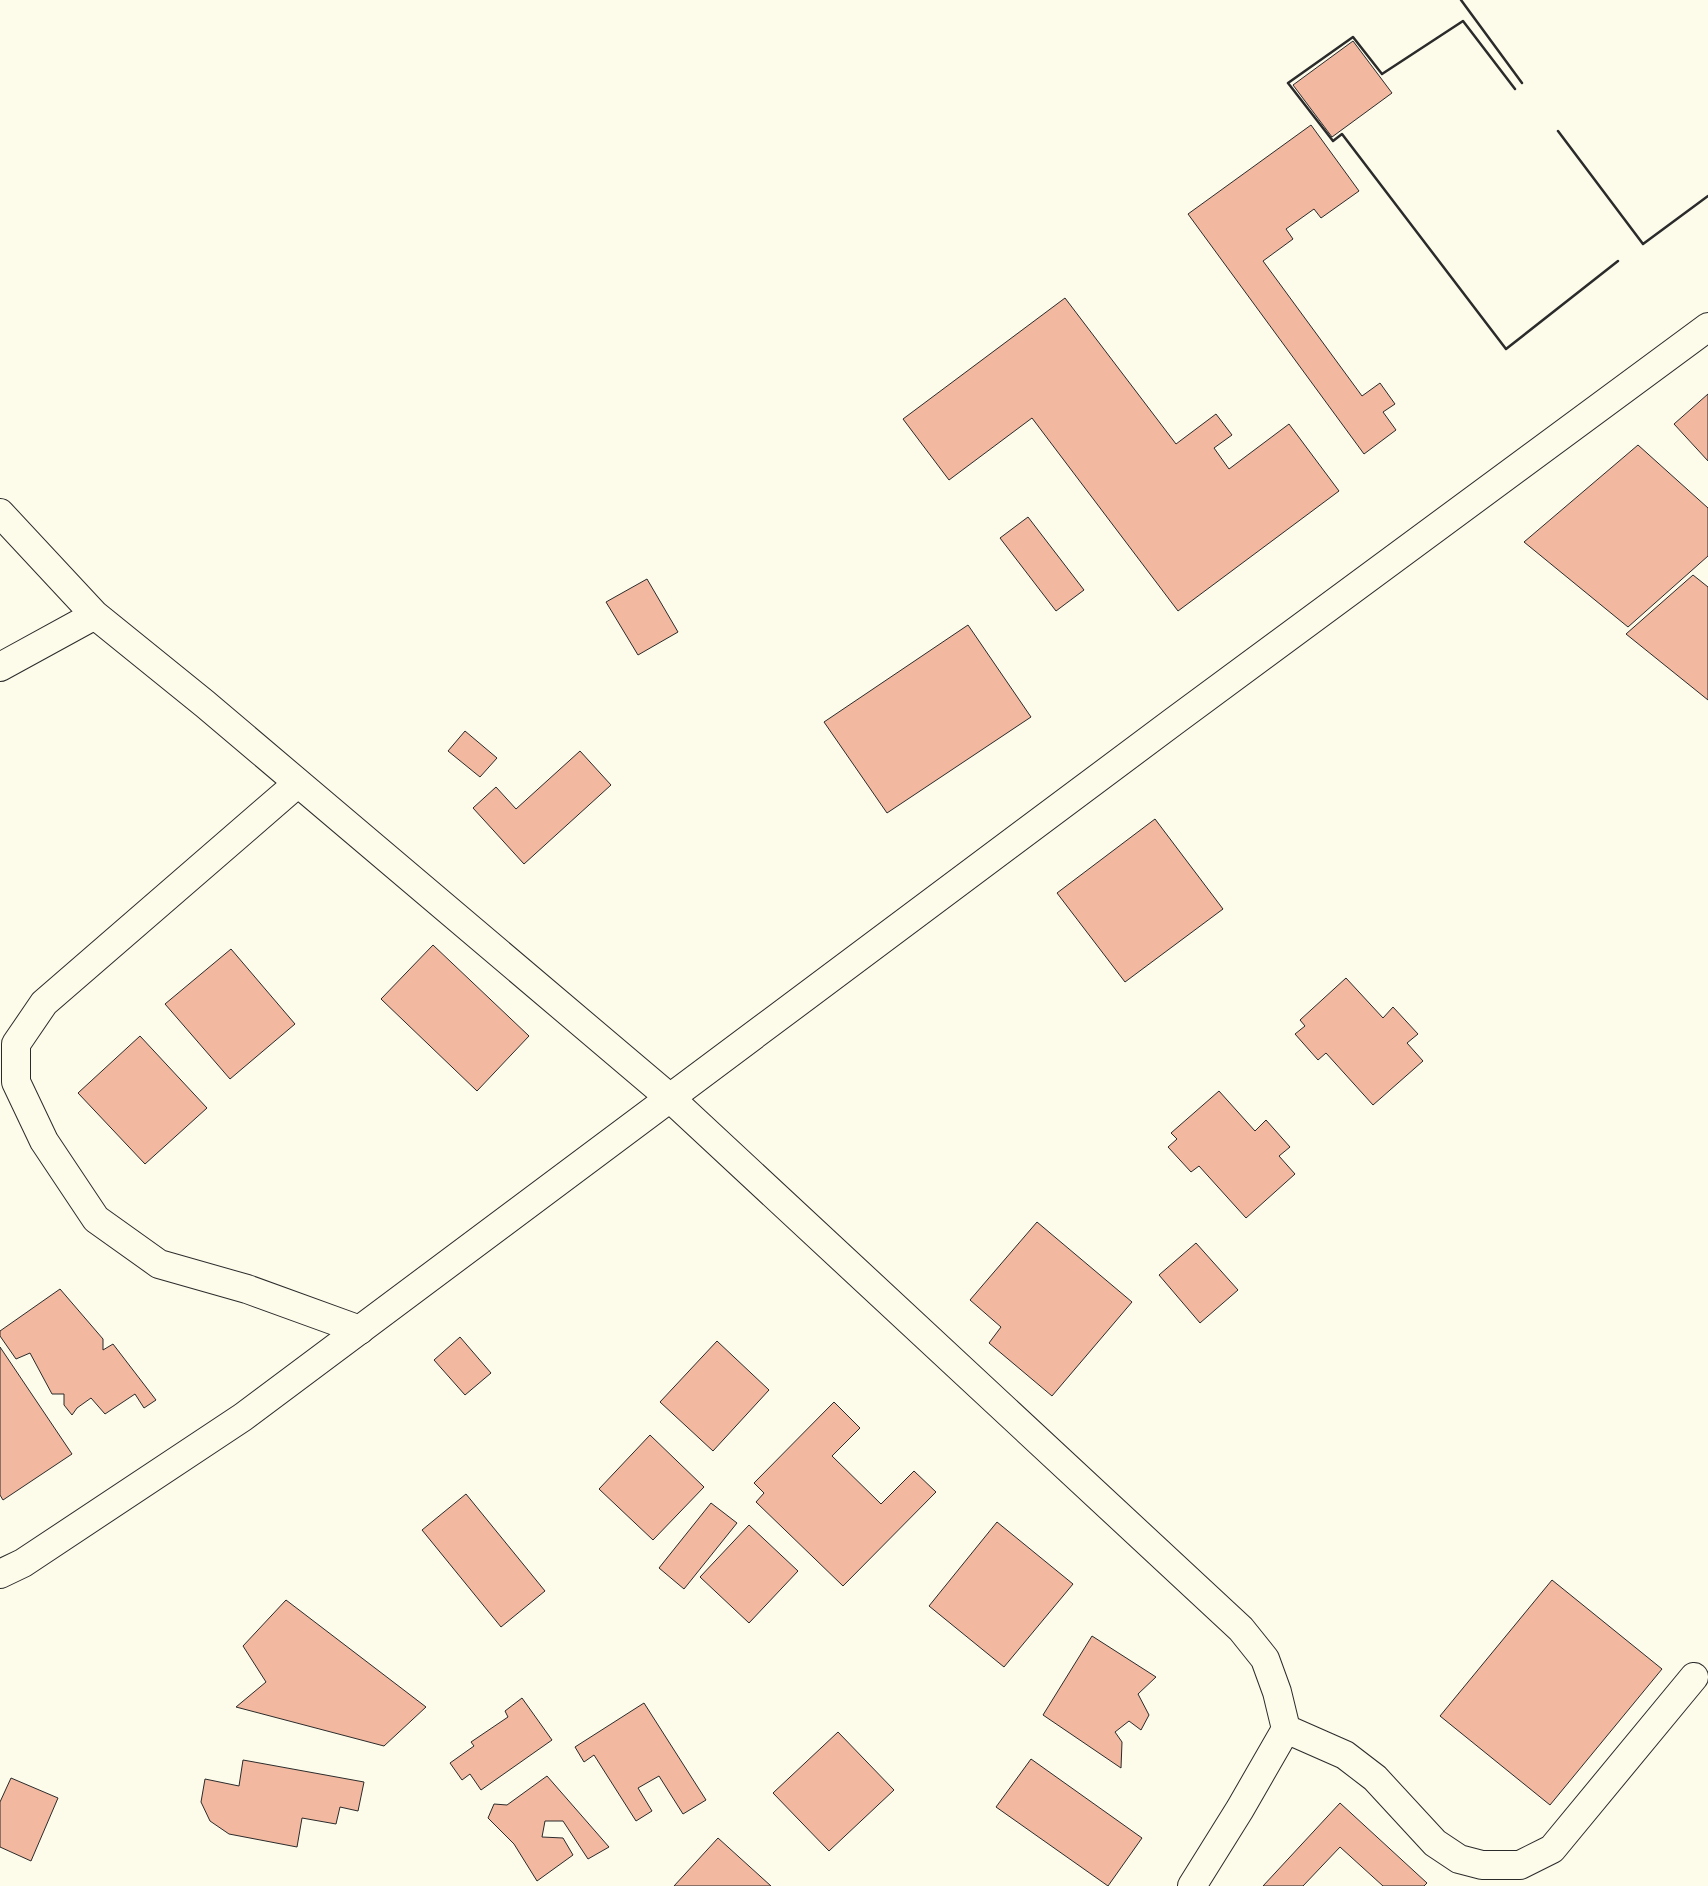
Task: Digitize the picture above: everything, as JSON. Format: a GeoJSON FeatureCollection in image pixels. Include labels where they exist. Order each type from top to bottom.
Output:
{"type":"FeatureCollection","features":[{"type":"Feature","properties":{"kind":"street"},"geometry":{"type":"LineString","coordinates":[[0,1574],[23,1562],[243,1417],[1173,722],[1708,327]]}},
{"type":"Feature","properties":{"kind":"street"},"geometry":{"type":"LineString","coordinates":[[0,513],[95,615],[205,704],[670,1098],[1241,1629],[1265,1658],[1277,1692],[1286,1729],[1197,1883]]}},
{"type":"Feature","properties":{"kind":"street"},"geometry":{"type":"LineString","coordinates":[[0,667],[95,615]]}},
{"type":"Feature","properties":{"kind":"street"},"geometry":{"type":"LineString","coordinates":[[298,783],[44,1003],[16,1044],[16,1082],[44,1141],[96,1219],[159,1264],[247,1289],[360,1330]]}},
{"type":"Feature","properties":{"kind":"street"},"geometry":{"type":"LineString","coordinates":[[1286,1729],[1345,1755],[1375,1778],[1435,1843],[1459,1859],[1482,1866],[1520,1865],[1552,1849],[1694,1677]]}},
{"type":"Feature","properties":{"kind":"building"},"geometry":{"type":"Polygon","coordinates":[[[1353,41],[1392,93],[1332,137],[1293,85],[1353,41]]]}},
{"type":"Feature","properties":{"kind":"building"},"geometry":{"type":"Polygon","coordinates":[[[1311,125],[1359,191],[1321,218],[1314,209],[1286,229],[1293,239],[1263,261],[1362,396],[1380,383],[1395,404],[1383,412],[1396,430],[1364,454],[1188,214],[1311,125]]]}},
{"type":"Feature","properties":{"kind":"building"},"geometry":{"type":"Polygon","coordinates":[[[1065,298],[1176,444],[1216,414],[1232,435],[1214,448],[1229,469],[1289,424],[1339,491],[1178,611],[1032,418],[949,480],[903,419],[1065,298]]]}},
{"type":"Feature","properties":{"kind":"building"},"geometry":{"type":"Polygon","coordinates":[[[1708,394],[1708,461],[1674,424],[1708,394]]]}},
{"type":"Feature","properties":{"kind":"building"},"geometry":{"type":"Polygon","coordinates":[[[1638,445],[1708,508],[1708,556],[1628,627],[1524,542],[1638,445]]]}},
{"type":"Feature","properties":{"kind":"building"},"geometry":{"type":"Polygon","coordinates":[[[1028,517],[1084,590],[1056,611],[1000,538],[1028,517]]]}},
{"type":"Feature","properties":{"kind":"building"},"geometry":{"type":"Polygon","coordinates":[[[1693,575],[1708,587],[1708,700],[1626,634],[1693,575]]]}},
{"type":"Feature","properties":{"kind":"building"},"geometry":{"type":"Polygon","coordinates":[[[647,579],[678,632],[638,655],[606,602],[647,579]]]}},
{"type":"Feature","properties":{"kind":"building"},"geometry":{"type":"Polygon","coordinates":[[[968,625],[1031,717],[887,813],[824,722],[968,625]]]}},
{"type":"Feature","properties":{"kind":"building"},"geometry":{"type":"Polygon","coordinates":[[[465,731],[497,758],[480,777],[448,751],[465,731]]]}},
{"type":"Feature","properties":{"kind":"building"},"geometry":{"type":"Polygon","coordinates":[[[580,751],[611,785],[524,864],[473,808],[496,787],[516,809],[580,751]]]}},
{"type":"Feature","properties":{"kind":"building"},"geometry":{"type":"Polygon","coordinates":[[[1155,819],[1223,909],[1125,982],[1057,893],[1155,819]]]}},
{"type":"Feature","properties":{"kind":"building"},"geometry":{"type":"Polygon","coordinates":[[[433,945],[529,1036],[477,1091],[381,999],[433,945]]]}},
{"type":"Feature","properties":{"kind":"building"},"geometry":{"type":"Polygon","coordinates":[[[231,949],[295,1024],[230,1079],[165,1004],[231,949]]]}},
{"type":"Feature","properties":{"kind":"building"},"geometry":{"type":"Polygon","coordinates":[[[1346,978],[1383,1018],[1393,1007],[1418,1034],[1407,1043],[1423,1061],[1373,1105],[1326,1053],[1318,1060],[1295,1034],[1305,1026],[1300,1020],[1346,978]]]}},
{"type":"Feature","properties":{"kind":"building"},"geometry":{"type":"Polygon","coordinates":[[[140,1036],[207,1108],[145,1164],[78,1093],[140,1036]]]}},
{"type":"Feature","properties":{"kind":"building"},"geometry":{"type":"Polygon","coordinates":[[[1219,1091],[1255,1131],[1266,1120],[1290,1147],[1279,1156],[1295,1174],[1246,1218],[1199,1166],[1191,1172],[1168,1147],[1177,1139],[1171,1133],[1219,1091]]]}},
{"type":"Feature","properties":{"kind":"building"},"geometry":{"type":"Polygon","coordinates":[[[1037,1222],[1132,1302],[1052,1396],[989,1343],[1001,1327],[970,1300],[1037,1222]]]}},
{"type":"Feature","properties":{"kind":"building"},"geometry":{"type":"Polygon","coordinates":[[[1196,1243],[1238,1290],[1200,1323],[1159,1275],[1196,1243]]]}},
{"type":"Feature","properties":{"kind":"building"},"geometry":{"type":"Polygon","coordinates":[[[60,1289],[103,1339],[103,1350],[113,1344],[156,1400],[144,1408],[135,1394],[105,1414],[91,1398],[77,1408],[72,1415],[64,1405],[64,1394],[52,1394],[30,1353],[16,1359],[0,1336],[0,1331],[60,1289]]]}},
{"type":"Feature","properties":{"kind":"building"},"geometry":{"type":"Polygon","coordinates":[[[460,1337],[491,1373],[465,1395],[434,1360],[460,1337]]]}},
{"type":"Feature","properties":{"kind":"building"},"geometry":{"type":"Polygon","coordinates":[[[717,1341],[769,1390],[713,1451],[660,1402],[717,1341]]]}},
{"type":"Feature","properties":{"kind":"building"},"geometry":{"type":"Polygon","coordinates":[[[0,1347],[72,1454],[3,1500],[0,1495],[0,1347]]]}},
{"type":"Feature","properties":{"kind":"building"},"geometry":{"type":"Polygon","coordinates":[[[834,1402],[860,1428],[832,1456],[881,1504],[914,1471],[936,1492],[843,1586],[756,1502],[764,1493],[754,1483],[834,1402]]]}},
{"type":"Feature","properties":{"kind":"building"},"geometry":{"type":"Polygon","coordinates":[[[650,1435],[704,1487],[653,1540],[599,1489],[650,1435]]]}},
{"type":"Feature","properties":{"kind":"building"},"geometry":{"type":"Polygon","coordinates":[[[466,1494],[545,1591],[501,1627],[422,1530],[466,1494]]]}},
{"type":"Feature","properties":{"kind":"building"},"geometry":{"type":"Polygon","coordinates":[[[711,1503],[737,1523],[684,1589],[659,1568],[711,1503]]]}},
{"type":"Feature","properties":{"kind":"building"},"geometry":{"type":"Polygon","coordinates":[[[997,1522],[1073,1584],[1004,1667],[929,1606],[997,1522]]]}},
{"type":"Feature","properties":{"kind":"building"},"geometry":{"type":"Polygon","coordinates":[[[749,1525],[798,1571],[749,1623],[700,1577],[749,1525]]]}},
{"type":"Feature","properties":{"kind":"building"},"geometry":{"type":"Polygon","coordinates":[[[1552,1580],[1662,1669],[1550,1805],[1440,1716],[1552,1580]]]}},
{"type":"Feature","properties":{"kind":"building"},"geometry":{"type":"Polygon","coordinates":[[[286,1600],[426,1707],[384,1746],[236,1707],[266,1682],[243,1646],[286,1600]]]}},
{"type":"Feature","properties":{"kind":"building"},"geometry":{"type":"Polygon","coordinates":[[[1092,1636],[1156,1677],[1138,1694],[1149,1715],[1141,1730],[1129,1721],[1115,1732],[1122,1742],[1121,1768],[1043,1715],[1092,1636]]]}},
{"type":"Feature","properties":{"kind":"building"},"geometry":{"type":"Polygon","coordinates":[[[522,1698],[552,1740],[481,1790],[470,1774],[462,1780],[450,1763],[474,1746],[471,1742],[508,1717],[505,1711],[522,1698]]]}},
{"type":"Feature","properties":{"kind":"building"},"geometry":{"type":"Polygon","coordinates":[[[644,1703],[706,1800],[683,1814],[659,1776],[638,1788],[652,1811],[636,1821],[594,1755],[584,1762],[575,1747],[644,1703]]]}},
{"type":"Feature","properties":{"kind":"building"},"geometry":{"type":"Polygon","coordinates":[[[838,1732],[894,1790],[829,1851],[773,1793],[838,1732]]]}},
{"type":"Feature","properties":{"kind":"building"},"geometry":{"type":"Polygon","coordinates":[[[1031,1759],[1142,1838],[1108,1886],[996,1807],[1031,1759]]]}},
{"type":"Feature","properties":{"kind":"building"},"geometry":{"type":"Polygon","coordinates":[[[243,1760],[364,1782],[358,1811],[340,1807],[336,1824],[302,1818],[297,1847],[229,1834],[210,1821],[201,1802],[205,1779],[239,1786],[243,1760]]]}},
{"type":"Feature","properties":{"kind":"building"},"geometry":{"type":"Polygon","coordinates":[[[547,1776],[609,1847],[588,1859],[563,1821],[545,1821],[542,1837],[563,1838],[573,1855],[537,1881],[514,1844],[488,1818],[494,1804],[507,1805],[547,1776]]]}},
{"type":"Feature","properties":{"kind":"building"},"geometry":{"type":"Polygon","coordinates":[[[11,1778],[58,1798],[31,1861],[0,1847],[0,1802],[11,1778]]]}},
{"type":"Feature","properties":{"kind":"building"},"geometry":{"type":"Polygon","coordinates":[[[1340,1803],[1427,1883],[1424,1886],[1383,1886],[1340,1847],[1303,1886],[1263,1886],[1340,1803]]]}},
{"type":"Feature","properties":{"kind":"building"},"geometry":{"type":"Polygon","coordinates":[[[718,1838],[771,1886],[674,1886],[718,1838]]]}},
{"type":"Feature","properties":{"kind":"wall"},"geometry":{"type":"LineString","coordinates":[[1461,0],[1522,83]]}},
{"type":"Feature","properties":{"kind":"wall"},"geometry":{"type":"LineString","coordinates":[[1515,89],[1463,21],[1382,74],[1353,37],[1288,83],[1333,141],[1342,134],[1506,349],[1618,261]]}},
{"type":"Feature","properties":{"kind":"wall"},"geometry":{"type":"LineString","coordinates":[[1558,131],[1643,244],[1708,196]]}}]}
